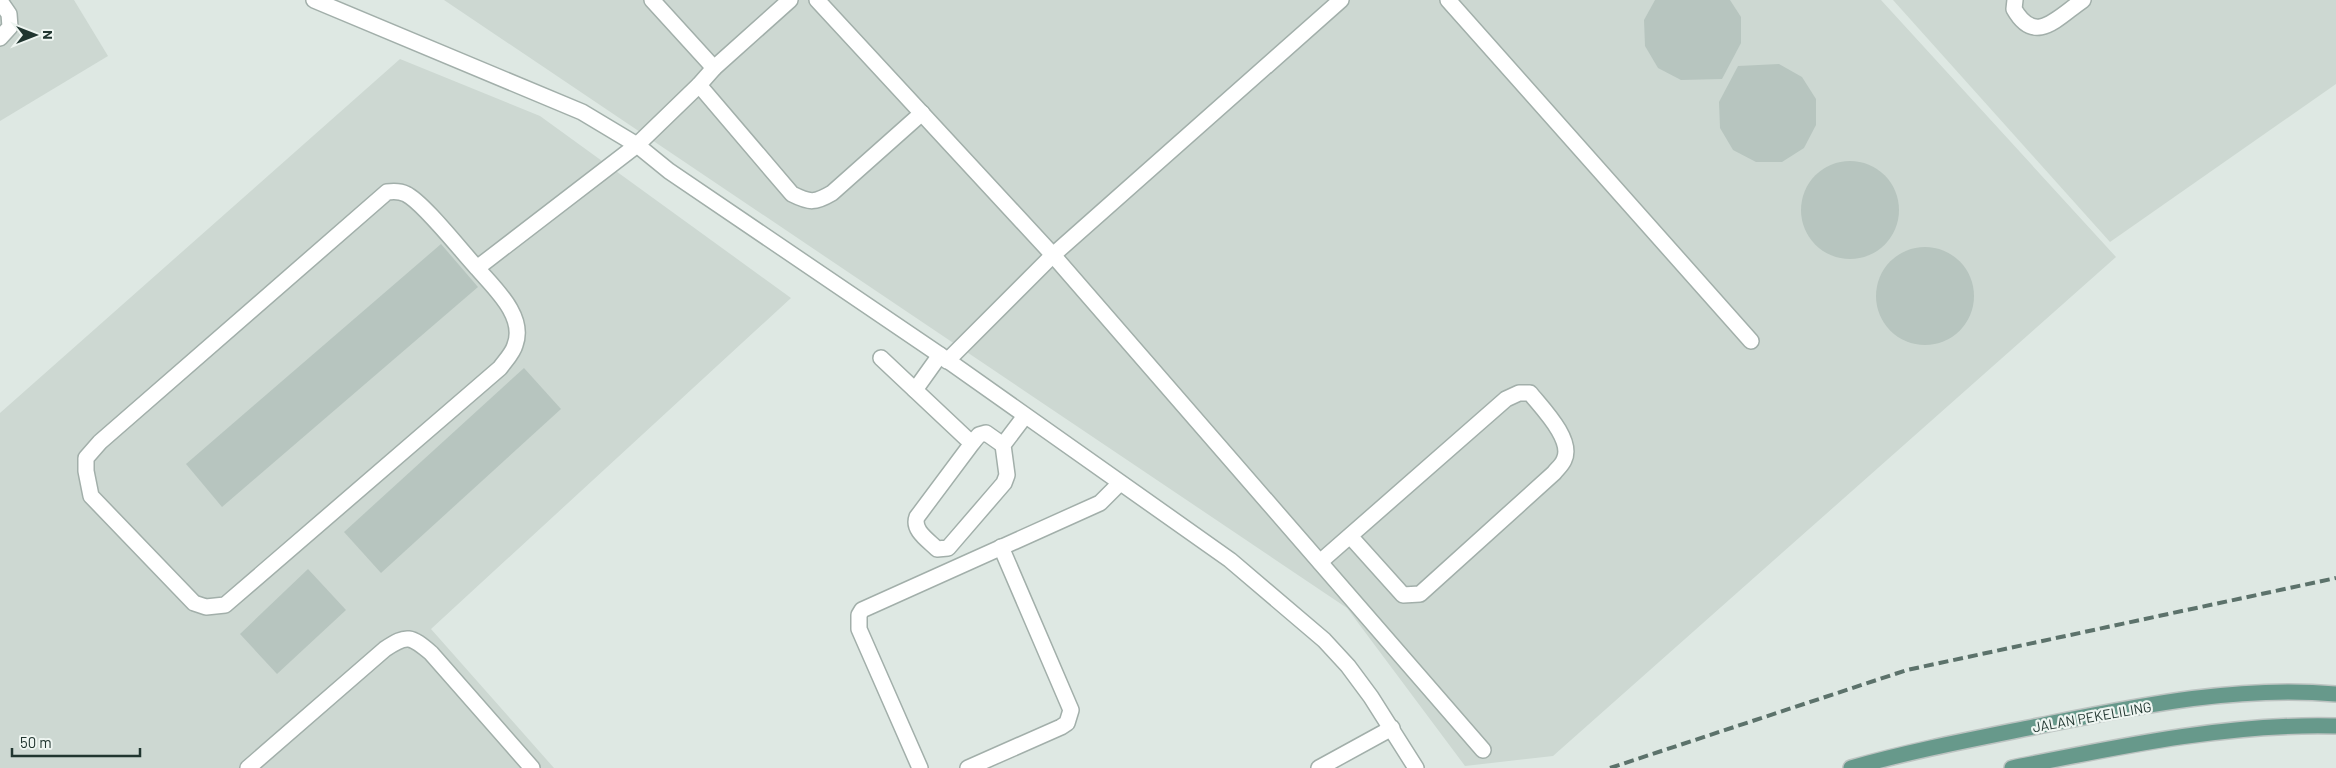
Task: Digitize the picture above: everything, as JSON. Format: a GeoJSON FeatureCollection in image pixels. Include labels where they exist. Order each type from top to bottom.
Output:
{"type":"FeatureCollection","features":[{"type":"Feature","properties":{"kind":"main road","name":"JALAN PEKELILING"},"geometry":{"type":"LineString","coordinates":[[1851,768],[1956,742],[2080,718],[2199,698],[2263,694],[2336,694]]}},
{"type":"Feature","properties":{"kind":"main road"},"geometry":{"type":"LineString","coordinates":[[2012,768],[2087,753],[2211,733],[2336,726]]}},
{"type":"Feature","properties":{"kind":"street"},"geometry":{"type":"LineString","coordinates":[[314,0],[582,112],[637,145],[669,171],[943,358],[1230,560],[1324,640],[1348,666],[1392,728],[1416,768]]}},
{"type":"Feature","properties":{"kind":"street"},"geometry":{"type":"LineString","coordinates":[[652,0],[714,68]]}},
{"type":"Feature","properties":{"kind":"street"},"geometry":{"type":"LineString","coordinates":[[477,268],[637,145],[700,85],[714,68],[790,0]]}},
{"type":"Feature","properties":{"kind":"street"},"geometry":{"type":"LineString","coordinates":[[817,0],[1053,255],[1483,750]]}},
{"type":"Feature","properties":{"kind":"street"},"geometry":{"type":"LineString","coordinates":[[915,390],[943,358],[1053,255],[1341,0]]}},
{"type":"Feature","properties":{"kind":"street"},"geometry":{"type":"LineString","coordinates":[[1448,0],[1751,341]]}},
{"type":"Feature","properties":{"kind":"street"},"geometry":{"type":"LineString","coordinates":[[2015,0],[2014,9],[2020,19],[2027,26],[2035,29],[2044,26],[2083,0]]}},
{"type":"Feature","properties":{"kind":"street"},"geometry":{"type":"LineString","coordinates":[[0,1],[9,14],[10,27],[0,38]]}},
{"type":"Feature","properties":{"kind":"street"},"geometry":{"type":"LineString","coordinates":[[700,85],[792,194],[804,200],[817,201],[832,193],[922,113]]}},
{"type":"Feature","properties":{"kind":"street"},"geometry":{"type":"LineString","coordinates":[[396,191],[408,195],[421,205],[477,268],[506,302],[514,317],[517,334],[515,346],[500,368],[225,604],[206,607],[194,603],[91,496],[86,471],[86,458],[100,442],[387,192],[396,191]]}},
{"type":"Feature","properties":{"kind":"street"},"geometry":{"type":"LineString","coordinates":[[881,358],[973,442]]}},
{"type":"Feature","properties":{"kind":"street"},"geometry":{"type":"LineString","coordinates":[[1320,562],[1506,398],[1530,392],[1563,436],[1567,450],[1564,461],[1554,473],[1420,594],[1403,596],[1350,536]]}},
{"type":"Feature","properties":{"kind":"street"},"geometry":{"type":"LineString","coordinates":[[1003,445],[986,433],[979,435],[917,517],[916,528],[937,549],[948,548],[1004,482],[1007,475],[1003,445],[1025,416]]}},
{"type":"Feature","properties":{"kind":"street"},"geometry":{"type":"LineString","coordinates":[[920,768],[859,629],[859,615],[868,606],[1100,503],[1120,483]]}},
{"type":"Feature","properties":{"kind":"street"},"geometry":{"type":"LineString","coordinates":[[968,768],[1061,727],[1067,723],[1071,710],[1002,547]]}},
{"type":"Feature","properties":{"kind":"street"},"geometry":{"type":"LineString","coordinates":[[248,768],[385,648],[399,640],[415,640],[431,652],[532,768]]}},
{"type":"Feature","properties":{"kind":"street"},"geometry":{"type":"LineString","coordinates":[[1319,768],[1392,728]]}},
{"type":"Feature","properties":{"kind":"shaded area"},"geometry":{"type":"Polygon","coordinates":[[[0,0],[74,0],[108,56],[0,121],[0,0]]]}},
{"type":"Feature","properties":{"kind":"shaded area"},"geometry":{"type":"Polygon","coordinates":[[[444,0],[1881,0],[2116,257],[1553,756],[1465,766],[1347,608],[444,0]]]}},
{"type":"Feature","properties":{"kind":"shaded area"},"geometry":{"type":"Polygon","coordinates":[[[1893,0],[2336,0],[2336,84],[2110,242],[1893,0]]]}},
{"type":"Feature","properties":{"kind":"shaded area"},"geometry":{"type":"Polygon","coordinates":[[[400,59],[540,116],[791,298],[431,629],[554,768],[0,768],[0,413],[400,59]]]}},
{"type":"Feature","properties":{"kind":"building"},"geometry":{"type":"Polygon","coordinates":[[[1655,0],[1730,0],[1741,17],[1741,43],[1722,79],[1681,80],[1658,68],[1645,46],[1644,20],[1655,0]]]}},
{"type":"Feature","properties":{"kind":"building"},"geometry":{"type":"Polygon","coordinates":[[[1779,64],[1802,77],[1816,99],[1816,125],[1804,148],[1782,162],[1756,162],[1733,150],[1720,128],[1719,102],[1738,66],[1779,64]]]}},
{"type":"Feature","properties":{"kind":"building"},"geometry":{"type":"Polygon","coordinates":[[[1850,161],[1869,165],[1885,175],[1895,191],[1899,210],[1895,229],[1885,245],[1869,255],[1850,259],[1831,255],[1815,245],[1805,229],[1801,210],[1805,191],[1815,175],[1831,165],[1850,161]]]}},
{"type":"Feature","properties":{"kind":"building"},"geometry":{"type":"Polygon","coordinates":[[[441,244],[478,287],[222,507],[186,464],[441,244]]]}},
{"type":"Feature","properties":{"kind":"building"},"geometry":{"type":"Polygon","coordinates":[[[1925,247],[1944,251],[1960,261],[1970,277],[1974,296],[1970,315],[1960,331],[1944,341],[1925,345],[1906,341],[1890,331],[1880,315],[1876,296],[1880,277],[1890,261],[1906,251],[1925,247]]]}},
{"type":"Feature","properties":{"kind":"building"},"geometry":{"type":"Polygon","coordinates":[[[524,368],[561,409],[381,573],[344,532],[524,368]]]}},
{"type":"Feature","properties":{"kind":"building"},"geometry":{"type":"Polygon","coordinates":[[[308,569],[346,610],[277,674],[240,634],[308,569]]]}},
{"type":"Feature","properties":{"kind":"railway"},"geometry":{"type":"LineString","coordinates":[[1610,768],[1907,670],[2336,578]]}}]}
